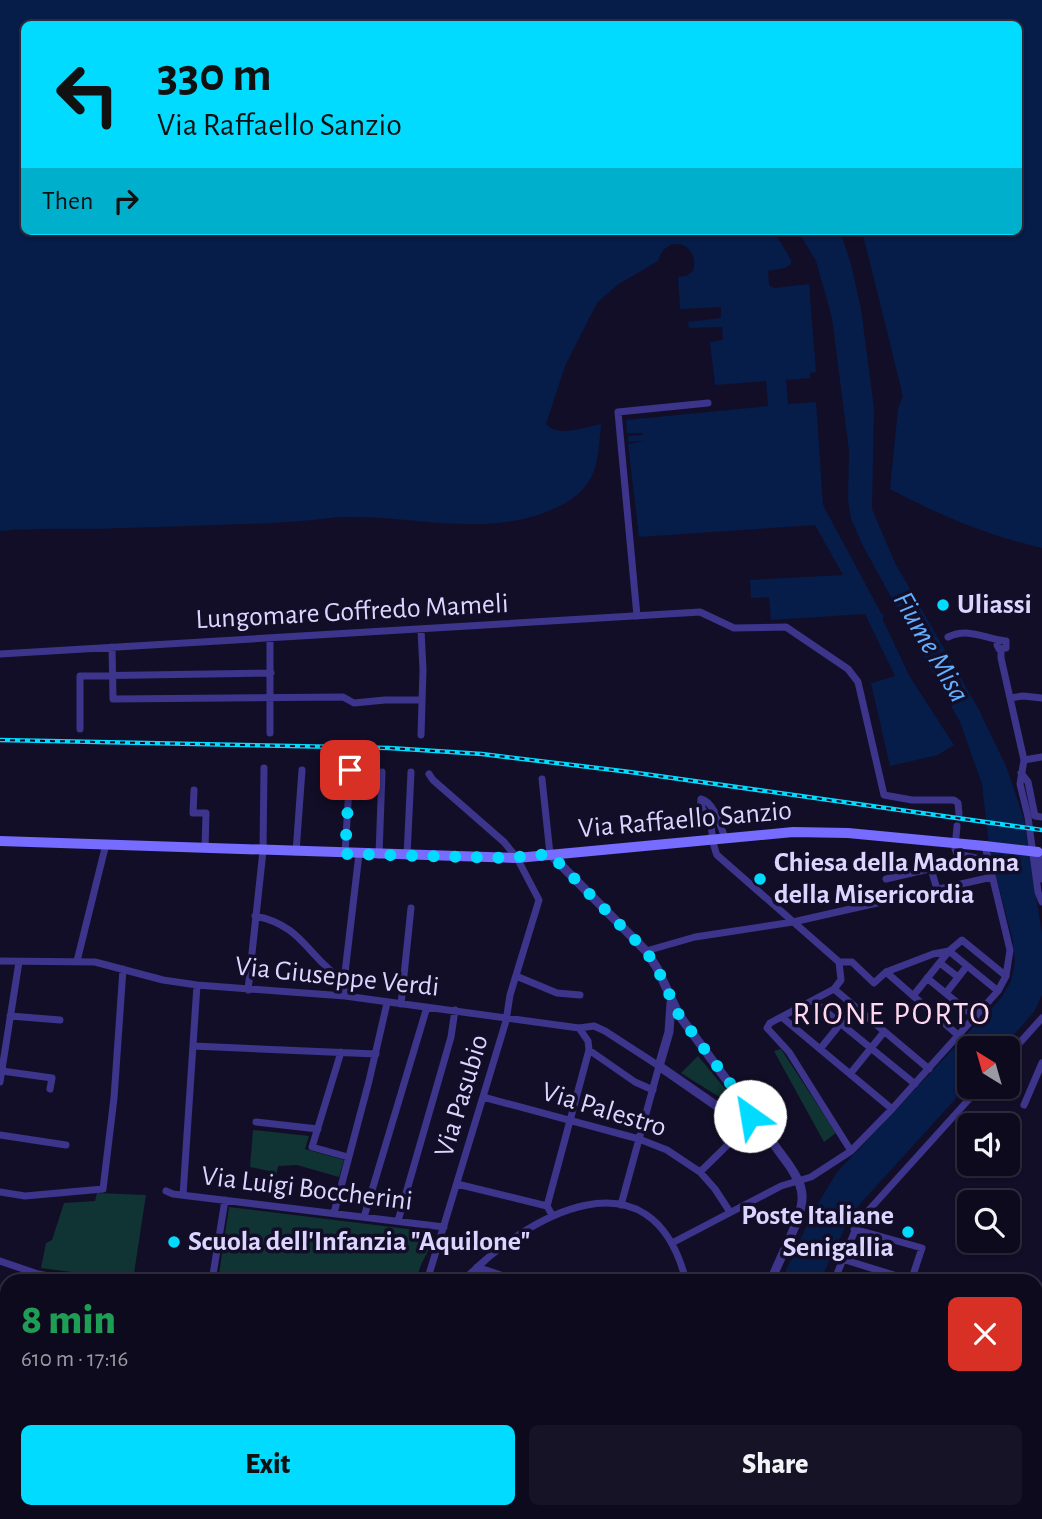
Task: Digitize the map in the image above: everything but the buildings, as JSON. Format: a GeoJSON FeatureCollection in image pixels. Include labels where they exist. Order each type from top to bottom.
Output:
{"type":"FeatureCollection","features":[{"type":"Feature","properties":{"kind":"main road","name":"Via Raffaello Sanzio"},"geometry":{"type":"LineString","coordinates":[[0,841],[359,855],[517,858],[711,839],[820,832],[1040,852]]}},
{"type":"Feature","properties":{"kind":"street"},"geometry":{"type":"LineString","coordinates":[[637,616],[618,412],[708,403]]}},
{"type":"Feature","properties":{"kind":"street","name":"Lungomare Goffredo Mameli"},"geometry":{"type":"LineString","coordinates":[[0,654],[637,616],[707,614],[734,628],[786,627],[848,669],[856,679],[884,795],[912,800],[954,800],[958,803],[959,814]]}},
{"type":"Feature","properties":{"kind":"street"},"geometry":{"type":"LineString","coordinates":[[421,630],[421,735]]}},
{"type":"Feature","properties":{"kind":"street"},"geometry":{"type":"LineString","coordinates":[[947,637],[962,632],[987,635],[998,641],[997,647],[1001,650],[1024,760],[1020,784],[1042,902]]}},
{"type":"Feature","properties":{"kind":"street"},"geometry":{"type":"LineString","coordinates":[[270,639],[270,733]]}},
{"type":"Feature","properties":{"kind":"street"},"geometry":{"type":"LineString","coordinates":[[112,647],[113,699],[343,697],[354,703],[422,700]]}},
{"type":"Feature","properties":{"kind":"street"},"geometry":{"type":"LineString","coordinates":[[80,729],[79,676],[271,673]]}},
{"type":"Feature","properties":{"kind":"street"},"geometry":{"type":"LineString","coordinates":[[1010,698],[1042,698]]}},
{"type":"Feature","properties":{"kind":"street"},"geometry":{"type":"LineString","coordinates":[[1024,760],[1042,757]]}},
{"type":"Feature","properties":{"kind":"street"},"geometry":{"type":"LineString","coordinates":[[248,990],[263,851],[264,768]]}},
{"type":"Feature","properties":{"kind":"street"},"geometry":{"type":"LineString","coordinates":[[296,852],[302,770]]}},
{"type":"Feature","properties":{"kind":"street"},"geometry":{"type":"LineString","coordinates":[[345,854],[350,770]]}},
{"type":"Feature","properties":{"kind":"street"},"geometry":{"type":"LineString","coordinates":[[379,855],[382,772]]}},
{"type":"Feature","properties":{"kind":"street"},"geometry":{"type":"LineString","coordinates":[[407,856],[411,772]]}},
{"type":"Feature","properties":{"kind":"street"},"geometry":{"type":"LineString","coordinates":[[429,774],[505,842],[517,858]]}},
{"type":"Feature","properties":{"kind":"street"},"geometry":{"type":"LineString","coordinates":[[1021,774],[1028,782],[1035,816],[1042,817]]}},
{"type":"Feature","properties":{"kind":"street"},"geometry":{"type":"LineString","coordinates":[[542,779],[550,854],[646,951],[657,968],[670,1001],[688,1029],[750,1110],[798,1181],[803,1197],[801,1210],[774,1274]]}},
{"type":"Feature","properties":{"kind":"street"},"geometry":{"type":"LineString","coordinates":[[194,790],[193,813],[206,813],[205,849]]}},
{"type":"Feature","properties":{"kind":"street"},"geometry":{"type":"LineString","coordinates":[[725,838],[716,816],[703,798],[699,803],[711,826],[711,839],[717,855],[839,962],[852,962],[874,982],[886,972],[933,954],[949,951]]}},
{"type":"Feature","properties":{"kind":"street"},"geometry":{"type":"LineString","coordinates":[[956,838],[957,826]]}},
{"type":"Feature","properties":{"kind":"street"},"geometry":{"type":"LineString","coordinates":[[77,961],[106,844]]}},
{"type":"Feature","properties":{"kind":"street"},"geometry":{"type":"LineString","coordinates":[[886,972],[959,1036],[998,991],[1006,976],[1010,950],[985,846]]}},
{"type":"Feature","properties":{"kind":"street"},"geometry":{"type":"LineString","coordinates":[[955,849],[957,854],[976,858],[989,871]]}},
{"type":"Feature","properties":{"kind":"street"},"geometry":{"type":"LineString","coordinates":[[573,877],[571,862],[576,852]]}},
{"type":"Feature","properties":{"kind":"street"},"geometry":{"type":"LineString","coordinates":[[1040,852],[1042,879]]}},
{"type":"Feature","properties":{"kind":"street"},"geometry":{"type":"LineString","coordinates":[[345,996],[344,981],[359,855]]}},
{"type":"Feature","properties":{"kind":"street","name":"Via Pasubio"},"geometry":{"type":"LineString","coordinates":[[429,1274],[507,1018],[510,995],[539,900],[517,858]]}},
{"type":"Feature","properties":{"kind":"street"},"geometry":{"type":"LineString","coordinates":[[886,879],[963,861],[989,871]]}},
{"type":"Feature","properties":{"kind":"street"},"geometry":{"type":"LineString","coordinates":[[931,869],[937,889]]}},
{"type":"Feature","properties":{"kind":"street"},"geometry":{"type":"LineString","coordinates":[[646,951],[695,937],[793,922],[937,889],[989,871]]}},
{"type":"Feature","properties":{"kind":"street"},"geometry":{"type":"LineString","coordinates":[[401,1004],[411,908]]}},
{"type":"Feature","properties":{"kind":"street"},"geometry":{"type":"LineString","coordinates":[[255,916],[280,923],[295,933],[327,969],[344,981]]}},
{"type":"Feature","properties":{"kind":"street"},"geometry":{"type":"LineString","coordinates":[[913,996],[961,940],[1006,976]]}},
{"type":"Feature","properties":{"kind":"street"},"geometry":{"type":"LineString","coordinates":[[949,951],[998,991]]}},
{"type":"Feature","properties":{"kind":"street","name":"Via Giuseppe Verdi"},"geometry":{"type":"LineString","coordinates":[[0,961],[77,961],[197,985],[345,996],[579,1028],[594,1027],[605,1031],[659,1066]]}},
{"type":"Feature","properties":{"kind":"street"},"geometry":{"type":"LineString","coordinates":[[0,1082],[19,962]]}},
{"type":"Feature","properties":{"kind":"street"},"geometry":{"type":"LineString","coordinates":[[839,962],[841,980],[834,989],[770,1023],[767,1028],[789,1052],[850,1151]]}},
{"type":"Feature","properties":{"kind":"street"},"geometry":{"type":"LineString","coordinates":[[940,963],[958,977]]}},
{"type":"Feature","properties":{"kind":"street"},"geometry":{"type":"LineString","coordinates":[[946,993],[967,966]]}},
{"type":"Feature","properties":{"kind":"street"},"geometry":{"type":"LineString","coordinates":[[0,1192],[25,1196],[103,1189],[114,1098],[123,969]]}},
{"type":"Feature","properties":{"kind":"street"},"geometry":{"type":"LineString","coordinates":[[516,976],[557,993],[580,995]]}},
{"type":"Feature","properties":{"kind":"street"},"geometry":{"type":"LineString","coordinates":[[928,978],[976,1018]]}},
{"type":"Feature","properties":{"kind":"street"},"geometry":{"type":"LineString","coordinates":[[183,1195],[197,985]]}},
{"type":"Feature","properties":{"kind":"street"},"geometry":{"type":"LineString","coordinates":[[834,989],[929,1069]]}},
{"type":"Feature","properties":{"kind":"street"},"geometry":{"type":"LineString","coordinates":[[621,1205],[669,1032],[670,1001]]}},
{"type":"Feature","properties":{"kind":"street"},"geometry":{"type":"LineString","coordinates":[[813,1001],[915,1084]]}},
{"type":"Feature","properties":{"kind":"street"},"geometry":{"type":"LineString","coordinates":[[334,1213],[387,1003]]}},
{"type":"Feature","properties":{"kind":"street"},"geometry":{"type":"LineString","coordinates":[[364,1217],[427,1007]]}},
{"type":"Feature","properties":{"kind":"street"},"geometry":{"type":"LineString","coordinates":[[820,1049],[854,1007]]}},
{"type":"Feature","properties":{"kind":"street"},"geometry":{"type":"LineString","coordinates":[[398,1221],[451,1037],[455,1010]]}},
{"type":"Feature","properties":{"kind":"street"},"geometry":{"type":"LineString","coordinates":[[10,1016],[61,1020]]}},
{"type":"Feature","properties":{"kind":"street"},"geometry":{"type":"LineString","coordinates":[[783,1017],[892,1110]]}},
{"type":"Feature","properties":{"kind":"street"},"geometry":{"type":"LineString","coordinates":[[1020,1043],[1042,1018]]}},
{"type":"Feature","properties":{"kind":"street"},"geometry":{"type":"LineString","coordinates":[[669,1032],[682,1027],[688,1029]]}},
{"type":"Feature","properties":{"kind":"street"},"geometry":{"type":"LineString","coordinates":[[552,1215],[547,1206],[589,1050],[588,1041],[579,1028]]}},
{"type":"Feature","properties":{"kind":"street"},"geometry":{"type":"LineString","coordinates":[[850,1074],[884,1032]]}},
{"type":"Feature","properties":{"kind":"street"},"geometry":{"type":"LineString","coordinates":[[672,1243],[781,1186],[811,1177],[850,1151],[892,1110],[957,1038]]}},
{"type":"Feature","properties":{"kind":"street"},"geometry":{"type":"LineString","coordinates":[[193,1046],[376,1054]]}},
{"type":"Feature","properties":{"kind":"street"},"geometry":{"type":"LineString","coordinates":[[589,1050],[635,1082],[653,1090]]}},
{"type":"Feature","properties":{"kind":"street"},"geometry":{"type":"LineString","coordinates":[[341,1052],[312,1147],[348,1157]]}},
{"type":"Feature","properties":{"kind":"street"},"geometry":{"type":"LineString","coordinates":[[1024,1105],[1039,1078],[1042,1063]]}},
{"type":"Feature","properties":{"kind":"street"},"geometry":{"type":"LineString","coordinates":[[659,1066],[775,1147]]}},
{"type":"Feature","properties":{"kind":"street"},"geometry":{"type":"LineString","coordinates":[[2,1071],[52,1078],[50,1089]]}},
{"type":"Feature","properties":{"kind":"street","name":"Via Palestro"},"geometry":{"type":"LineString","coordinates":[[482,1097],[639,1139],[667,1150],[700,1172],[730,1212]]}},
{"type":"Feature","properties":{"kind":"street"},"geometry":{"type":"LineString","coordinates":[[837,1274],[854,1228],[970,1099]]}},
{"type":"Feature","properties":{"kind":"street"},"geometry":{"type":"LineString","coordinates":[[737,1120],[748,1120],[750,1110]]}},
{"type":"Feature","properties":{"kind":"street"},"geometry":{"type":"LineString","coordinates":[[256,1122],[318,1129]]}},
{"type":"Feature","properties":{"kind":"street"},"geometry":{"type":"LineString","coordinates":[[700,1172],[746,1127]]}},
{"type":"Feature","properties":{"kind":"street"},"geometry":{"type":"LineString","coordinates":[[0,1135],[66,1145]]}},
{"type":"Feature","properties":{"kind":"street"},"geometry":{"type":"LineString","coordinates":[[457,1184],[547,1206]]}},
{"type":"Feature","properties":{"kind":"street","name":"Via Luigi Boccherini"},"geometry":{"type":"LineString","coordinates":[[166,1191],[444,1227]]}},
{"type":"Feature","properties":{"kind":"street"},"geometry":{"type":"LineString","coordinates":[[213,1274],[225,1200]]}},
{"type":"Feature","properties":{"kind":"street"},"geometry":{"type":"LineString","coordinates":[[470,1274],[517,1236],[552,1215],[584,1205],[601,1203],[637,1210],[653,1220],[672,1243],[683,1274]]}},
{"type":"Feature","properties":{"kind":"street"},"geometry":{"type":"LineString","coordinates":[[854,1228],[922,1248],[914,1274]]}},
{"type":"Feature","properties":{"kind":"street"},"geometry":{"type":"LineString","coordinates":[[842,1259],[890,1274]]}},
{"type":"Feature","properties":{"kind":"street"},"geometry":{"type":"LineString","coordinates":[[0,1261],[38,1274]]}},
{"type":"Feature","properties":{"kind":"street"},"geometry":{"type":"LineString","coordinates":[[477,1267],[498,1274]]}},
{"type":"Feature","properties":{"kind":"green space"},"geometry":{"type":"Polygon","coordinates":[[[781,1049],[836,1133],[824,1142],[774,1051],[781,1049]]]}},
{"type":"Feature","properties":{"kind":"green space"},"geometry":{"type":"Polygon","coordinates":[[[698,1056],[745,1113],[681,1073],[698,1056]]]}},
{"type":"Feature","properties":{"kind":"green space"},"geometry":{"type":"Polygon","coordinates":[[[253,1130],[309,1136],[305,1149],[344,1160],[339,1177],[297,1165],[278,1166],[276,1176],[268,1174],[269,1171],[250,1167],[253,1130]]]}},
{"type":"Feature","properties":{"kind":"green space"},"geometry":{"type":"Polygon","coordinates":[[[97,1193],[146,1195],[134,1274],[87,1274],[41,1268],[46,1243],[52,1240],[64,1203],[95,1201],[97,1193]]]}},
{"type":"Feature","properties":{"kind":"green space"},"geometry":{"type":"Polygon","coordinates":[[[229,1207],[424,1231],[431,1237],[418,1274],[219,1274],[229,1207]]]}},
{"type":"Feature","properties":{"kind":"water"},"geometry":{"type":"Polygon","coordinates":[[[0,0],[1042,0],[1042,548],[964,524],[890,489],[898,408],[903,396],[863,235],[1022,235],[1022,21],[21,21],[21,235],[776,235],[791,264],[768,271],[769,285],[774,288],[809,284],[816,372],[810,373],[810,378],[786,380],[788,404],[816,402],[823,505],[883,613],[883,620],[910,677],[954,745],[938,755],[890,766],[871,683],[895,676],[865,614],[771,620],[769,597],[751,598],[750,580],[843,575],[815,525],[639,537],[628,444],[644,441],[628,442],[628,436],[643,433],[627,433],[626,420],[768,406],[766,381],[715,385],[710,342],[723,340],[722,327],[689,328],[688,322],[721,318],[721,307],[680,309],[678,277],[693,271],[694,261],[688,248],[682,245],[668,246],[658,261],[617,285],[597,303],[565,366],[546,424],[565,431],[601,424],[595,468],[578,495],[541,514],[486,524],[344,517],[234,524],[0,531],[0,0]]]}},
{"type":"Feature","properties":{"kind":"water","name":"Fiume Misa"},"geometry":{"type":"Polygon","coordinates":[[[800,235],[841,235],[861,309],[874,408],[872,509],[895,563],[979,710],[1006,766],[1024,819],[1042,934],[1042,995],[1034,1012],[1013,1036],[965,1036],[1001,998],[1011,981],[1015,962],[1013,941],[990,854],[982,784],[960,722],[863,546],[851,519],[848,499],[849,451],[832,318],[816,261],[800,235]]]}},
{"type":"Feature","properties":{"kind":"water"},"geometry":{"type":"Polygon","coordinates":[[[957,1045],[957,1097],[860,1204],[848,1221],[823,1274],[784,1274],[813,1212],[837,1172],[957,1045]]]}},
{"type":"Feature","properties":{"kind":"railway"},"geometry":{"type":"LineString","coordinates":[[0,740],[389,748],[482,754],[1042,830]]}},
{"type":"Feature","properties":{"kind":"place","name":"Uliassi"},"geometry":{"type":"Point","coordinates":[943,605]}},
{"type":"Feature","properties":{"kind":"place","name":"Chiesa della Madonna della Misericordia"},"geometry":{"type":"Point","coordinates":[760,879]}},
{"type":"Feature","properties":{"kind":"place","name":"Poste Italiane Senigallia"},"geometry":{"type":"Point","coordinates":[908,1232]}},
{"type":"Feature","properties":{"kind":"place","name":"Scuola dell'Infanzia \"Aquilone\""},"geometry":{"type":"Point","coordinates":[174,1242]}},
{"type":"Feature","properties":{"kind":"district","name":"RIONE PORTO"},"geometry":{"type":"Point","coordinates":[892,1014]}},
{"type":"Feature","properties":{"kind":"route"},"geometry":{"type":"LineString","coordinates":[[350,770],[345,854],[517,858],[550,854],[646,951],[657,968],[670,1001],[750,1110],[750,1116]]}}]}
